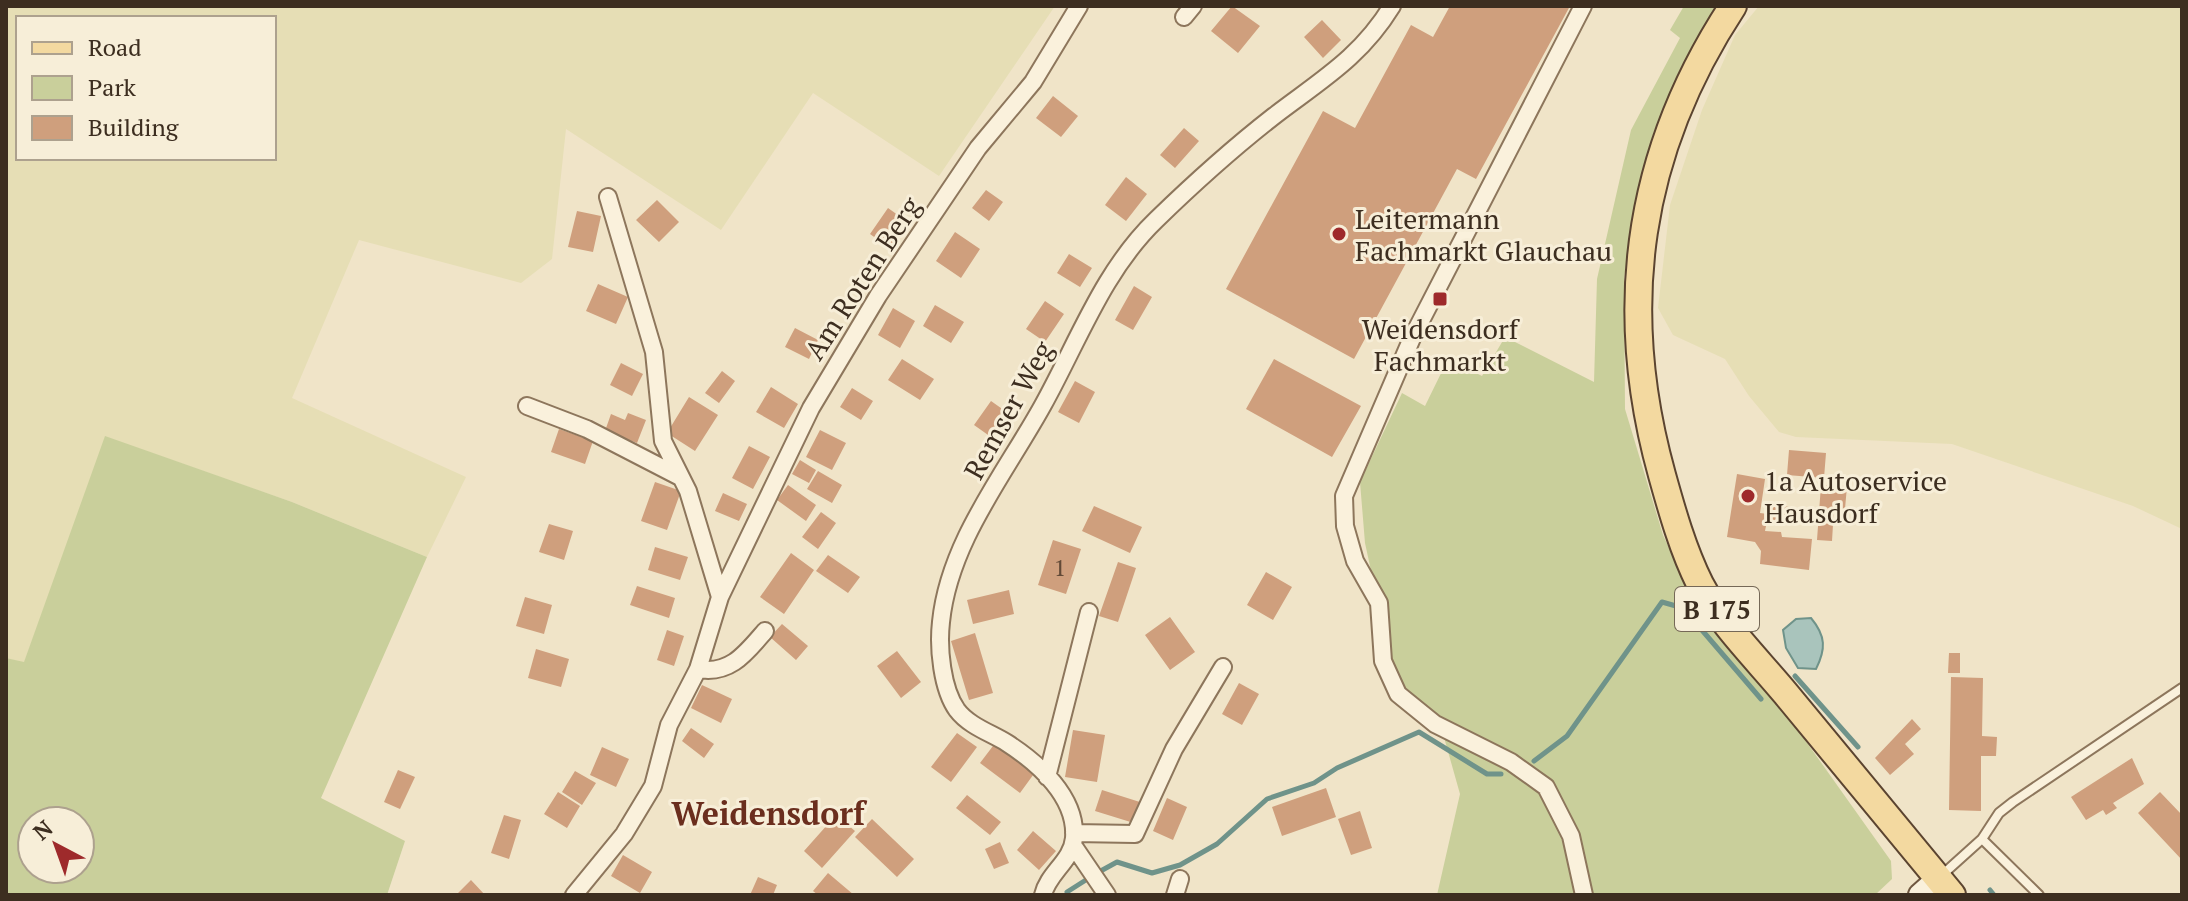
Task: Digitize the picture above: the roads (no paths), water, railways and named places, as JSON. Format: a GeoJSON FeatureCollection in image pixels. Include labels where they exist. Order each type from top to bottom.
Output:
{"type":"FeatureCollection","features":[{"type":"Feature","properties":{"kind":"main road","name":"B 175"},"geometry":{"type":"LineString","coordinates":[[1733,6],[1707,45],[1678,102],[1657,167],[1636,299],[1638,361],[1646,416],[1671,509],[1701,584],[1717,609],[1848,769],[1937,890]]}},
{"type":"Feature","properties":{"kind":"street","name":"Am Roten Berg"},"geometry":{"type":"LineString","coordinates":[[574,895],[624,834],[653,786],[669,725],[698,669],[720,597],[811,408],[878,296],[978,148],[1033,82],[1079,6]]}},
{"type":"Feature","properties":{"kind":"street","name":"Remser Weg"},"geometry":{"type":"LineString","coordinates":[[1107,895],[1073,839],[1069,808],[1047,777],[1022,753],[973,724],[950,700],[940,641],[941,621],[956,557],[1050,393],[1085,319],[1136,241],[1237,147],[1340,69],[1375,34],[1392,6]]}},
{"type":"Feature","properties":{"kind":"street"},"geometry":{"type":"LineString","coordinates":[[1583,6],[1412,338],[1344,496],[1345,526],[1355,561],[1379,603],[1383,661],[1398,694],[1435,724],[1511,762],[1546,787],[1571,836],[1584,895]]}},
{"type":"Feature","properties":{"kind":"street"},"geometry":{"type":"LineString","coordinates":[[608,197],[654,352],[663,441],[688,491],[720,597]]}},
{"type":"Feature","properties":{"kind":"street"},"geometry":{"type":"LineString","coordinates":[[527,406],[587,429],[680,477]]}},
{"type":"Feature","properties":{"kind":"street"},"geometry":{"type":"LineString","coordinates":[[1047,777],[1089,612]]}},
{"type":"Feature","properties":{"kind":"street"},"geometry":{"type":"LineString","coordinates":[[698,669],[713,672],[733,664],[765,631]]}},
{"type":"Feature","properties":{"kind":"street"},"geometry":{"type":"LineString","coordinates":[[1043,895],[1045,885],[1073,839],[1135,834],[1174,749],[1223,667]]}},
{"type":"Feature","properties":{"kind":"lane"},"geometry":{"type":"LineString","coordinates":[[1937,890],[1982,839],[1999,813],[2182,688]]}},
{"type":"Feature","properties":{"kind":"lane"},"geometry":{"type":"LineString","coordinates":[[1982,839],[2039,895]]}},
{"type":"Feature","properties":{"kind":"water"},"geometry":{"type":"Polygon","coordinates":[[[1811,618],[1822,637],[1822,655],[1816,669],[1798,668],[1786,648],[1783,630],[1796,619],[1811,618]]]}},
{"type":"Feature","properties":{"kind":"waterway"},"geometry":{"type":"LineString","coordinates":[[1534,761],[1567,736],[1662,602],[1683,608],[1761,699]]}},
{"type":"Feature","properties":{"kind":"waterway"},"geometry":{"type":"LineString","coordinates":[[1795,676],[1858,747]]}},
{"type":"Feature","properties":{"kind":"waterway"},"geometry":{"type":"LineString","coordinates":[[1097,873],[1117,862],[1152,873],[1180,865],[1217,844],[1267,799],[1314,783],[1337,768],[1419,732],[1487,774],[1501,774]]}},
{"type":"Feature","properties":{"kind":"waterway"},"geometry":{"type":"LineString","coordinates":[[1067,892],[1089,878]]}},
{"type":"Feature","properties":{"kind":"waterway"},"geometry":{"type":"LineString","coordinates":[[1990,890],[1994,895]]}},
{"type":"Feature","properties":{"kind":"place","name":"Leitermann Fachmarkt Glauchau"},"geometry":{"type":"Point","coordinates":[1339,234]}},
{"type":"Feature","properties":{"kind":"place","name":"Weidensdorf Fachmarkt"},"geometry":{"type":"Point","coordinates":[1440,299]}},
{"type":"Feature","properties":{"kind":"place","name":"1a Autoservice Hausdorf"},"geometry":{"type":"Point","coordinates":[1748,496]}},
{"type":"Feature","properties":{"kind":"district","name":"Weidensdorf"},"geometry":{"type":"Point","coordinates":[768,813]}}]}
